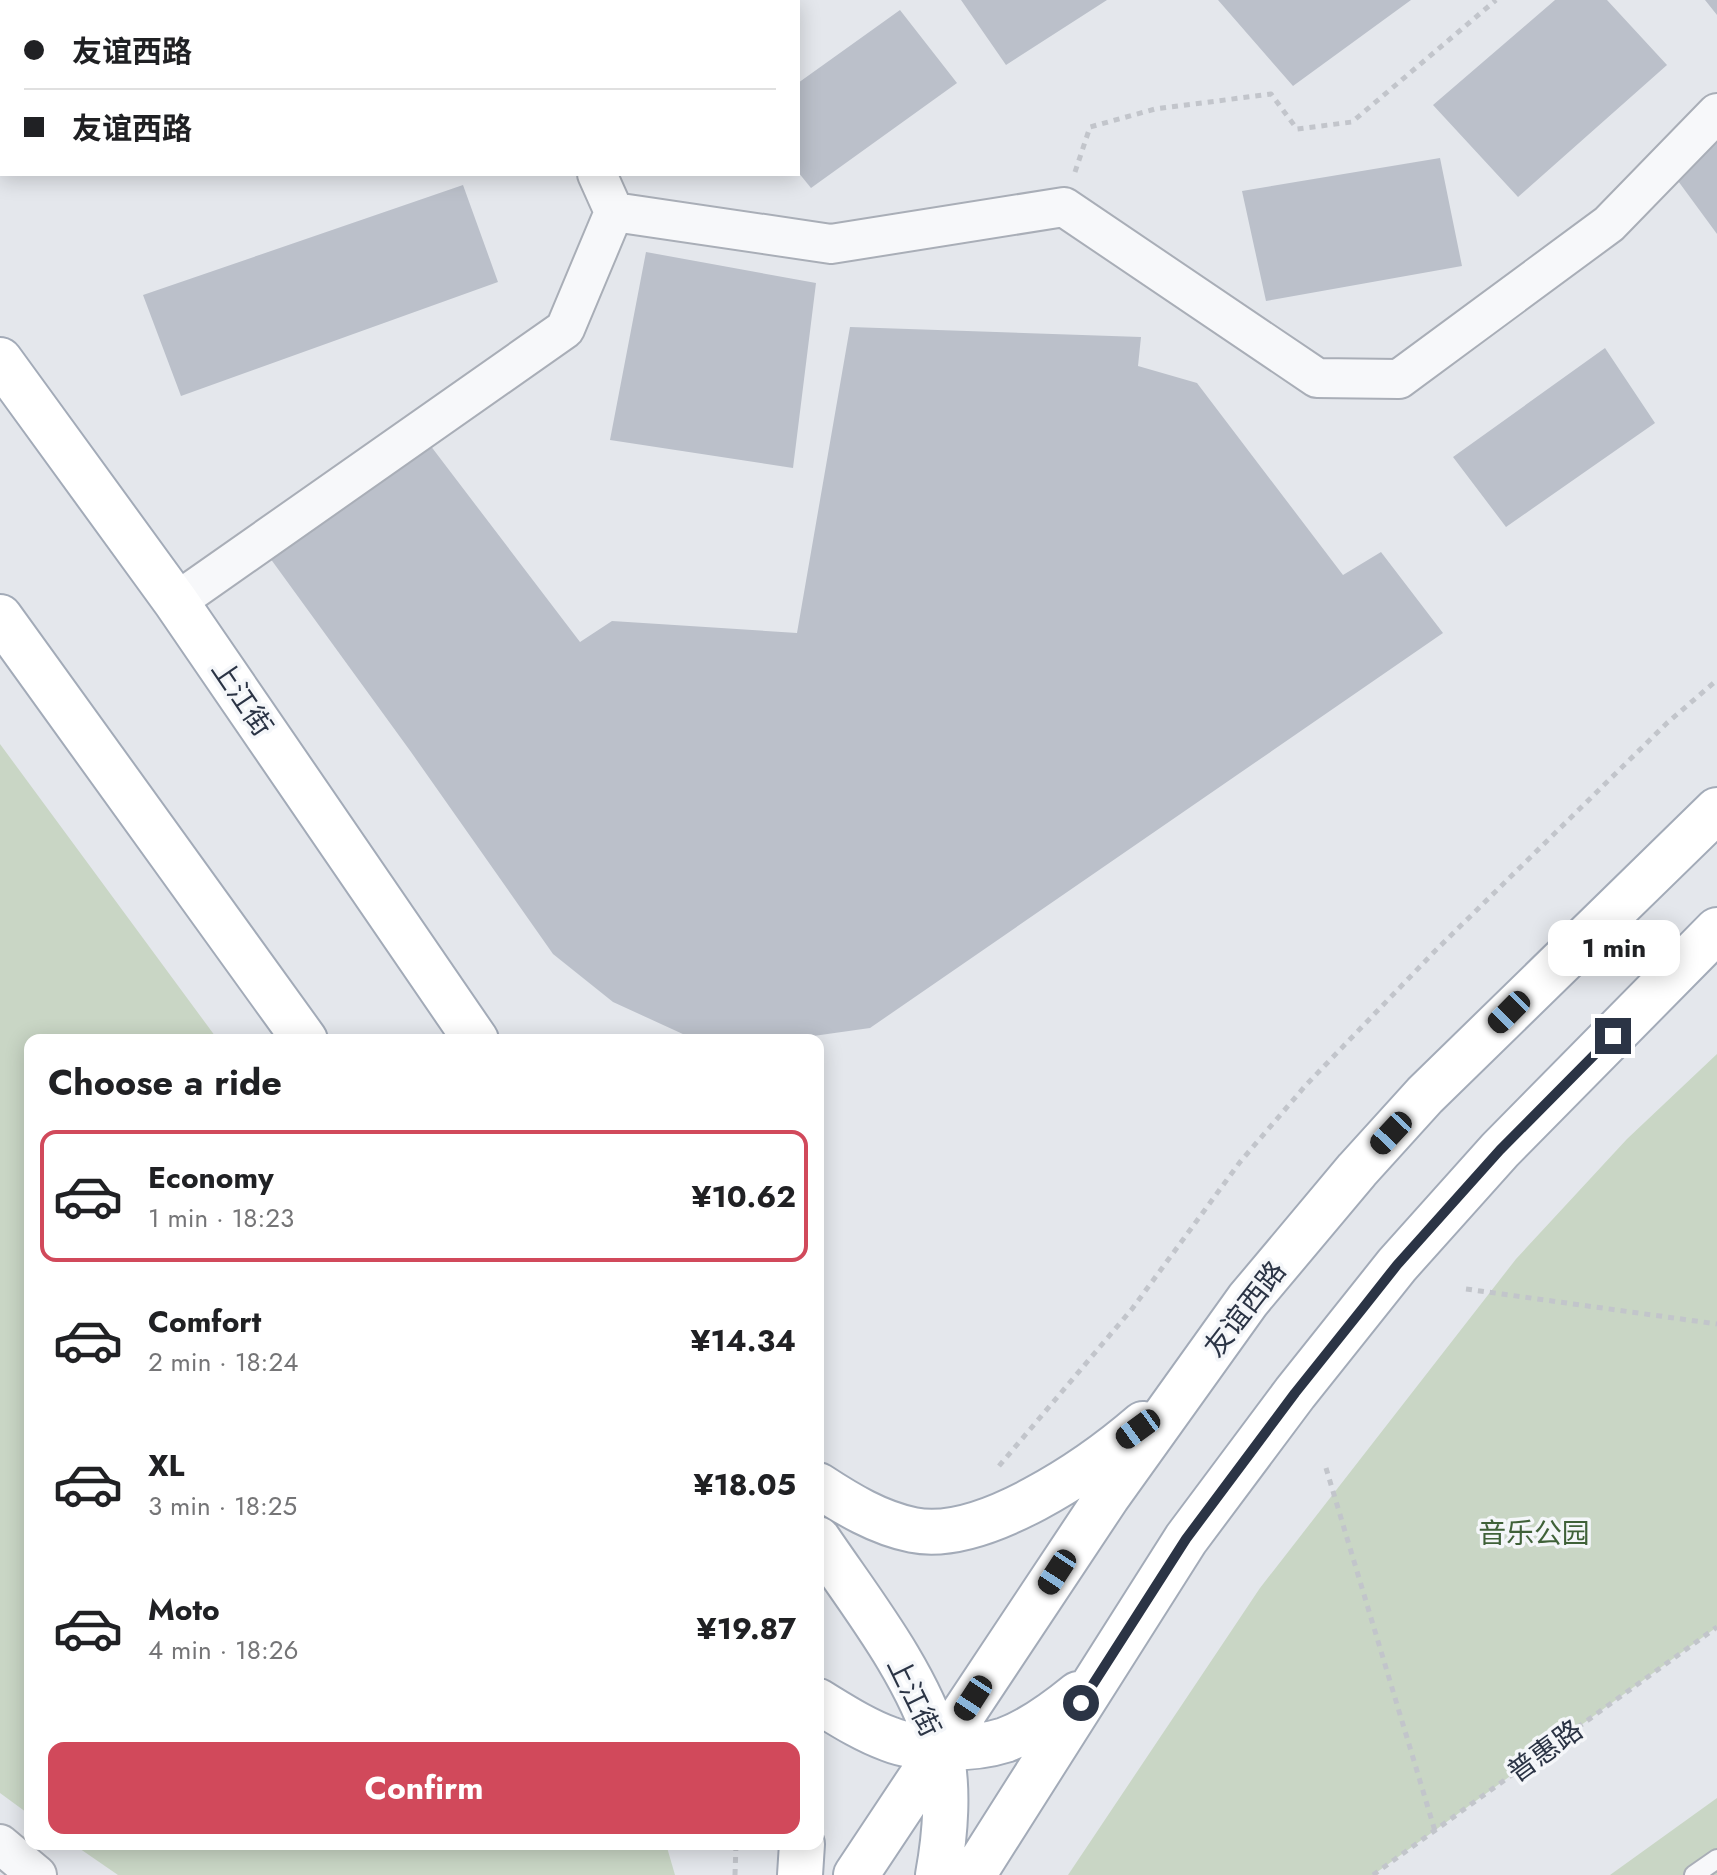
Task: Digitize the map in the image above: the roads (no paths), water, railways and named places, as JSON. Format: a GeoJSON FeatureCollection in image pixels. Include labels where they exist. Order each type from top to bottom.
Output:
{"type":"FeatureCollection","features":[{"type":"Feature","properties":{"kind":"main road","name":"上江街"},"geometry":{"type":"LineString","coordinates":[[0,360],[176,602],[472,1034]]}},
{"type":"Feature","properties":{"kind":"main road"},"geometry":{"type":"LineString","coordinates":[[0,617],[301,1034]]}},
{"type":"Feature","properties":{"kind":"main road","name":"友谊西路"},"geometry":{"type":"LineString","coordinates":[[856,1875],[1107,1497],[1258,1288],[1425,1095],[1717,810]]}},
{"type":"Feature","properties":{"kind":"main road"},"geometry":{"type":"LineString","coordinates":[[973,1875],[1186,1539],[1295,1393],[1397,1265],[1500,1150],[1717,930]]}},
{"type":"Feature","properties":{"kind":"main road"},"geometry":{"type":"LineString","coordinates":[[824,1489],[885,1522],[915,1530],[949,1530],[980,1523],[1053,1489],[1138,1429],[1184,1389]]}},
{"type":"Feature","properties":{"kind":"main road","name":"上江街"},"geometry":{"type":"LineString","coordinates":[[824,1548],[905,1671],[940,1749],[945,1838],[938,1875]]}},
{"type":"Feature","properties":{"kind":"main road"},"geometry":{"type":"LineString","coordinates":[[824,1705],[851,1722],[889,1739],[940,1749],[1003,1741],[1057,1711],[1096,1679]]}},
{"type":"Feature","properties":{"kind":"main road"},"geometry":{"type":"LineString","coordinates":[[800,1875],[802,1850]]}},
{"type":"Feature","properties":{"kind":"street"},"geometry":{"type":"LineString","coordinates":[[614,212],[831,244],[1064,207],[1317,378],[1399,379],[1609,224],[1717,113]]}},
{"type":"Feature","properties":{"kind":"street"},"geometry":{"type":"LineString","coordinates":[[176,602],[565,329],[614,212],[598,176]]}},
{"type":"Feature","properties":{"kind":"street"},"geometry":{"type":"LineString","coordinates":[[0,1844],[37,1875]]}},
{"type":"Feature","properties":{"kind":"lane"},"geometry":{"type":"LineString","coordinates":[[1694,1875],[1717,1859]]}},
{"type":"Feature","properties":{"kind":"park label","name":"音乐公园"},"geometry":{"type":"Point","coordinates":[1534,1533]}}]}
